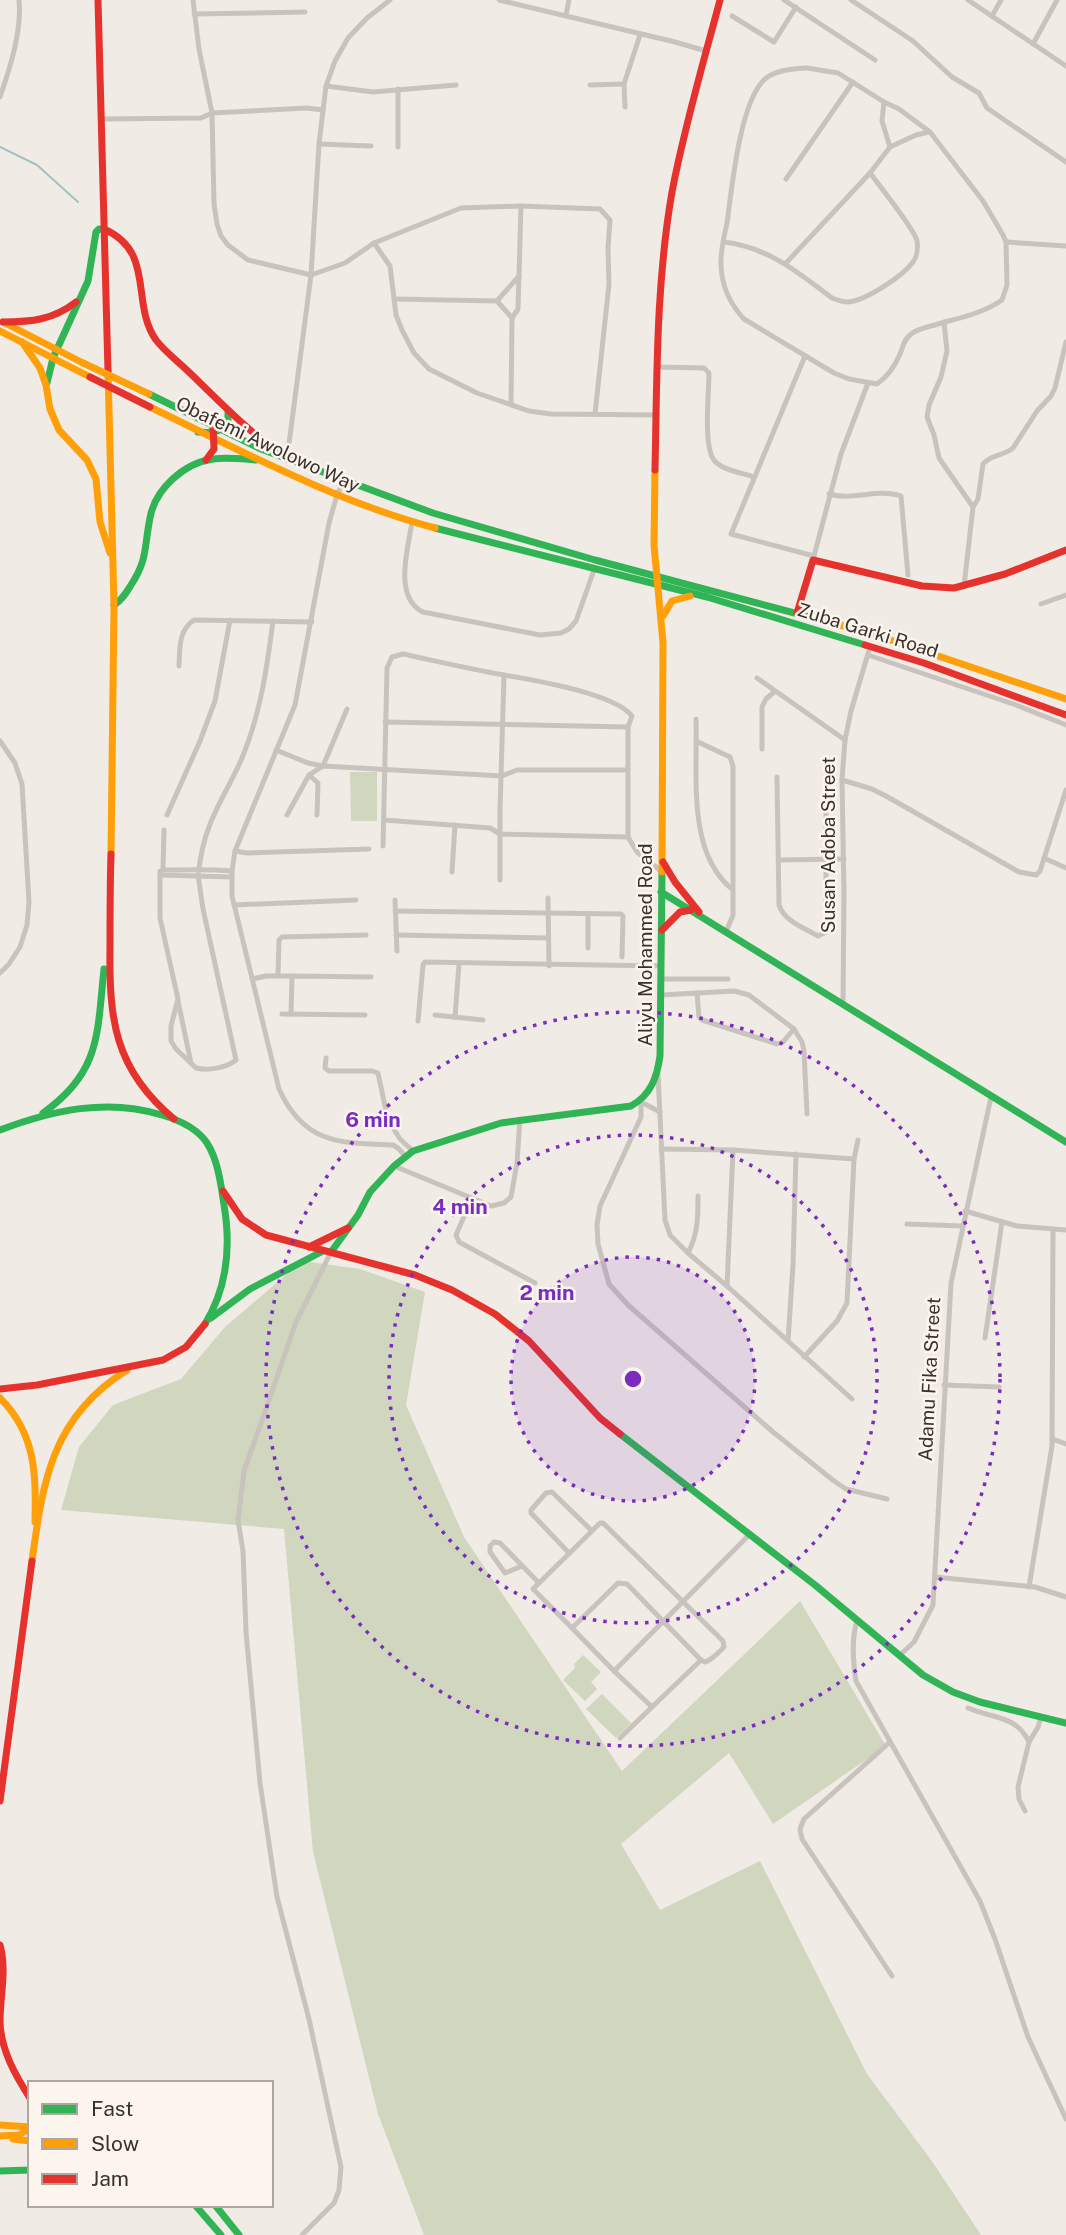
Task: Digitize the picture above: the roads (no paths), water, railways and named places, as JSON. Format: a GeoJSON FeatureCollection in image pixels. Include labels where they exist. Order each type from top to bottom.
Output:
{"type":"FeatureCollection","features":[{"type":"Feature","properties":{"kind":"main road"},"geometry":{"type":"LineString","coordinates":[[99,0],[114,605],[113,788],[108,939],[110,1012],[121,1053],[140,1087],[160,1109],[190,1127],[207,1143],[215,1161],[227,1222],[229,1252],[224,1282],[208,1321]]}},
{"type":"Feature","properties":{"kind":"main road","name":"Aliyu Mohammed Road"},"geometry":{"type":"LineString","coordinates":[[641,1102],[650,1090],[658,1071],[661,1047],[662,620],[654,545],[658,307],[672,194],[720,0]]}},
{"type":"Feature","properties":{"kind":"main road"},"geometry":{"type":"LineString","coordinates":[[46,385],[53,358],[90,272],[96,232],[104,229],[113,233],[134,255],[140,273],[144,314],[156,340],[258,439],[287,459]]}},
{"type":"Feature","properties":{"kind":"main road"},"geometry":{"type":"LineString","coordinates":[[1,321],[45,321],[65,311],[81,298]]}},
{"type":"Feature","properties":{"kind":"main road","name":"Obafemi Awolowo Way"},"geometry":{"type":"LineString","coordinates":[[1,321],[149,394],[216,432],[256,460],[337,495],[412,522],[658,586]]}},
{"type":"Feature","properties":{"kind":"main road","name":"Obafemi Awolowo Way"},"geometry":{"type":"LineString","coordinates":[[0,331],[198,432],[216,432],[433,513],[657,575]]}},
{"type":"Feature","properties":{"kind":"main road"},"geometry":{"type":"LineString","coordinates":[[22,342],[35,359],[46,385],[59,430],[87,460],[96,479],[100,522],[112,558]]}},
{"type":"Feature","properties":{"kind":"main road"},"geometry":{"type":"LineString","coordinates":[[114,605],[124,598],[141,568],[151,514],[161,493],[178,475],[211,455],[216,432],[228,424],[228,410]]}},
{"type":"Feature","properties":{"kind":"main road"},"geometry":{"type":"LineString","coordinates":[[206,460],[256,460]]}},
{"type":"Feature","properties":{"kind":"main road"},"geometry":{"type":"LineString","coordinates":[[813,558],[922,586],[954,588],[1005,574],[1066,550]]}},
{"type":"Feature","properties":{"kind":"main road","name":"Zuba Garki Road"},"geometry":{"type":"LineString","coordinates":[[797,613],[813,558]]}},
{"type":"Feature","properties":{"kind":"main road","name":"Zuba Garki Road"},"geometry":{"type":"LineString","coordinates":[[657,575],[867,632],[1066,699]]}},
{"type":"Feature","properties":{"kind":"main road","name":"Zuba Garki Road"},"geometry":{"type":"LineString","coordinates":[[658,586],[707,597],[869,651],[924,663],[1066,715]]}},
{"type":"Feature","properties":{"kind":"main road"},"geometry":{"type":"LineString","coordinates":[[662,620],[672,601],[684,596],[707,597]]}},
{"type":"Feature","properties":{"kind":"main road"},"geometry":{"type":"LineString","coordinates":[[661,857],[668,872],[704,918]]}},
{"type":"Feature","properties":{"kind":"main road"},"geometry":{"type":"LineString","coordinates":[[661,892],[1066,1142]]}},
{"type":"Feature","properties":{"kind":"main road"},"geometry":{"type":"LineString","coordinates":[[662,930],[680,912],[691,910]]}},
{"type":"Feature","properties":{"kind":"main road"},"geometry":{"type":"LineString","coordinates":[[32,1120],[65,1097],[80,1080],[91,1060],[97,1039],[108,939]]}},
{"type":"Feature","properties":{"kind":"main road"},"geometry":{"type":"LineString","coordinates":[[0,1389],[143,1364],[181,1352],[233,1298],[327,1251],[350,1227],[370,1192],[394,1166],[413,1151],[473,1130],[520,1119],[622,1109],[641,1102]]}},
{"type":"Feature","properties":{"kind":"main road"},"geometry":{"type":"LineString","coordinates":[[0,1130],[73,1108],[105,1104],[139,1108],[174,1119]]}},
{"type":"Feature","properties":{"kind":"main road"},"geometry":{"type":"LineString","coordinates":[[221,1188],[235,1210],[254,1228],[279,1240],[432,1281],[495,1314],[543,1354],[600,1418],[642,1454],[749,1535],[918,1671],[951,1692],[988,1705],[1066,1723]]}},
{"type":"Feature","properties":{"kind":"main road"},"geometry":{"type":"LineString","coordinates":[[308,1247],[350,1227]]}},
{"type":"Feature","properties":{"kind":"main road"},"geometry":{"type":"LineString","coordinates":[[0,1801],[34,1555],[53,1457],[76,1415],[102,1388],[126,1370],[143,1364]]}},
{"type":"Feature","properties":{"kind":"main road"},"geometry":{"type":"LineString","coordinates":[[0,1398],[18,1418],[31,1450],[36,1482],[34,1555]]}},
{"type":"Feature","properties":{"kind":"main road"},"geometry":{"type":"LineString","coordinates":[[0,1945],[5,1969],[1,2030],[7,2053],[28,2095]]}},
{"type":"Feature","properties":{"kind":"main road"},"geometry":{"type":"LineString","coordinates":[[25,2090],[28,2098]]}},
{"type":"Feature","properties":{"kind":"main road"},"geometry":{"type":"LineString","coordinates":[[0,2125],[28,2127]]}},
{"type":"Feature","properties":{"kind":"main road"},"geometry":{"type":"LineString","coordinates":[[0,2137],[19,2135],[28,2128]]}},
{"type":"Feature","properties":{"kind":"main road"},"geometry":{"type":"LineString","coordinates":[[0,2137],[28,2141]]}},
{"type":"Feature","properties":{"kind":"main road"},"geometry":{"type":"LineString","coordinates":[[0,2171],[28,2170]]}},
{"type":"Feature","properties":{"kind":"main road"},"geometry":{"type":"LineString","coordinates":[[197,2207],[222,2235]]}},
{"type":"Feature","properties":{"kind":"main road"},"geometry":{"type":"LineString","coordinates":[[217,2207],[239,2235]]}},
{"type":"Feature","properties":{"kind":"street"},"geometry":{"type":"LineString","coordinates":[[0,97],[15,43],[20,16],[19,0]]}},
{"type":"Feature","properties":{"kind":"street"},"geometry":{"type":"LineString","coordinates":[[193,0],[212,113],[214,204],[220,236],[248,260],[312,275],[345,263],[374,243],[461,208],[521,206],[600,209],[610,220],[609,284],[595,414]]}},
{"type":"Feature","properties":{"kind":"street"},"geometry":{"type":"LineString","coordinates":[[287,459],[312,275],[319,144],[326,86],[335,61],[348,38],[390,0]]}},
{"type":"Feature","properties":{"kind":"street"},"geometry":{"type":"LineString","coordinates":[[499,0],[675,41],[706,51]]}},
{"type":"Feature","properties":{"kind":"street"},"geometry":{"type":"LineString","coordinates":[[566,15],[569,0]]}},
{"type":"Feature","properties":{"kind":"street"},"geometry":{"type":"LineString","coordinates":[[784,0],[875,60]]}},
{"type":"Feature","properties":{"kind":"street"},"geometry":{"type":"LineString","coordinates":[[851,0],[913,41],[953,77],[979,93],[988,108],[1066,162]]}},
{"type":"Feature","properties":{"kind":"street"},"geometry":{"type":"LineString","coordinates":[[968,0],[1066,66]]}},
{"type":"Feature","properties":{"kind":"street"},"geometry":{"type":"LineString","coordinates":[[992,16],[1001,0]]}},
{"type":"Feature","properties":{"kind":"street"},"geometry":{"type":"LineString","coordinates":[[1033,44],[1057,0]]}},
{"type":"Feature","properties":{"kind":"street"},"geometry":{"type":"LineString","coordinates":[[732,16],[774,42],[796,7]]}},
{"type":"Feature","properties":{"kind":"street"},"geometry":{"type":"LineString","coordinates":[[194,14],[305,12]]}},
{"type":"Feature","properties":{"kind":"street"},"geometry":{"type":"LineString","coordinates":[[625,107],[624,84],[640,35]]}},
{"type":"Feature","properties":{"kind":"street"},"geometry":{"type":"LineString","coordinates":[[807,68],[838,73],[853,82],[884,102],[899,108],[930,132],[983,201],[1006,242],[1007,285],[1002,300],[981,312],[910,334],[885,378],[877,384],[834,373],[744,319],[734,307],[723,280],[721,255],[736,157],[751,104],[762,82],[771,75],[790,69],[807,68]]}},
{"type":"Feature","properties":{"kind":"street"},"geometry":{"type":"LineString","coordinates":[[786,179],[853,82]]}},
{"type":"Feature","properties":{"kind":"street"},"geometry":{"type":"LineString","coordinates":[[590,85],[624,84]]}},
{"type":"Feature","properties":{"kind":"street"},"geometry":{"type":"LineString","coordinates":[[326,86],[373,92],[456,85]]}},
{"type":"Feature","properties":{"kind":"street"},"geometry":{"type":"LineString","coordinates":[[398,89],[398,146]]}},
{"type":"Feature","properties":{"kind":"street"},"geometry":{"type":"LineString","coordinates":[[884,102],[882,121],[890,147]]}},
{"type":"Feature","properties":{"kind":"street"},"geometry":{"type":"LineString","coordinates":[[101,119],[201,118],[212,113],[307,108],[323,110]]}},
{"type":"Feature","properties":{"kind":"street"},"geometry":{"type":"LineString","coordinates":[[786,263],[870,173],[890,147],[916,135],[930,132]]}},
{"type":"Feature","properties":{"kind":"street"},"geometry":{"type":"LineString","coordinates":[[319,144],[371,146]]}},
{"type":"Feature","properties":{"kind":"street"},"geometry":{"type":"LineString","coordinates":[[724,242],[742,244],[786,263],[832,298],[849,302],[867,297],[913,262],[917,252],[916,236],[870,173]]}},
{"type":"Feature","properties":{"kind":"street"},"geometry":{"type":"LineString","coordinates":[[511,405],[512,318],[518,309],[521,206]]}},
{"type":"Feature","properties":{"kind":"street"},"geometry":{"type":"LineString","coordinates":[[1006,242],[1066,246]]}},
{"type":"Feature","properties":{"kind":"street"},"geometry":{"type":"LineString","coordinates":[[374,243],[390,266],[396,315],[402,330],[414,353],[429,369],[477,393],[529,411],[551,414],[657,415]]}},
{"type":"Feature","properties":{"kind":"street"},"geometry":{"type":"LineString","coordinates":[[498,301],[519,275]]}},
{"type":"Feature","properties":{"kind":"street"},"geometry":{"type":"LineString","coordinates":[[395,299],[498,301],[512,318]]}},
{"type":"Feature","properties":{"kind":"street"},"geometry":{"type":"LineString","coordinates":[[944,322],[947,351],[927,417],[939,458],[973,507]]}},
{"type":"Feature","properties":{"kind":"street"},"geometry":{"type":"LineString","coordinates":[[964,586],[973,507],[978,499],[983,464],[992,457],[1013,449],[1037,411],[1051,396],[1058,381],[1066,342]]}},
{"type":"Feature","properties":{"kind":"street"},"geometry":{"type":"LineString","coordinates":[[806,356],[731,534],[813,558],[841,454],[868,383]]}},
{"type":"Feature","properties":{"kind":"street"},"geometry":{"type":"LineString","coordinates":[[658,367],[704,368],[709,373],[707,426],[712,458],[720,465],[754,477]]}},
{"type":"Feature","properties":{"kind":"street"},"geometry":{"type":"LineString","coordinates":[[344,480],[329,523],[295,705],[235,851],[232,874],[234,905],[279,1089],[285,1103],[308,1128],[333,1141],[393,1145],[405,1156]]}},
{"type":"Feature","properties":{"kind":"street"},"geometry":{"type":"LineString","coordinates":[[829,494],[842,497],[883,494],[901,496],[908,575]]}},
{"type":"Feature","properties":{"kind":"street"},"geometry":{"type":"LineString","coordinates":[[412,522],[405,575],[406,588],[410,601],[416,609],[423,612],[551,636],[569,629],[576,621],[594,570]]}},
{"type":"Feature","properties":{"kind":"street"},"geometry":{"type":"LineString","coordinates":[[1041,604],[1066,595]]}},
{"type":"Feature","properties":{"kind":"street"},"geometry":{"type":"LineString","coordinates":[[179,666],[182,635],[187,625],[194,620],[312,622]]}},
{"type":"Feature","properties":{"kind":"street"},"geometry":{"type":"LineString","coordinates":[[167,815],[215,701],[230,620]]}},
{"type":"Feature","properties":{"kind":"street"},"geometry":{"type":"LineString","coordinates":[[178,999],[171,1026],[171,1041],[176,1049],[200,1070],[223,1066],[236,1060],[203,909],[199,873],[209,826],[238,767],[255,723],[274,621]]}},
{"type":"Feature","properties":{"kind":"street"},"geometry":{"type":"LineString","coordinates":[[869,651],[1066,725]]}},
{"type":"Feature","properties":{"kind":"street","name":"Susan Adoba Street"},"geometry":{"type":"LineString","coordinates":[[843,1004],[842,780],[845,740],[851,711],[869,651]]}},
{"type":"Feature","properties":{"kind":"street"},"geometry":{"type":"LineString","coordinates":[[383,846],[387,668],[392,657],[397,654],[569,688],[621,706],[632,716],[628,727],[628,837],[637,852],[661,871]]}},
{"type":"Feature","properties":{"kind":"street"},"geometry":{"type":"LineString","coordinates":[[500,880],[504,675]]}},
{"type":"Feature","properties":{"kind":"street"},"geometry":{"type":"LineString","coordinates":[[757,678],[845,740]]}},
{"type":"Feature","properties":{"kind":"street"},"geometry":{"type":"LineString","coordinates":[[762,749],[762,707],[774,692]]}},
{"type":"Feature","properties":{"kind":"street"},"geometry":{"type":"LineString","coordinates":[[287,816],[309,775],[323,765],[347,709]]}},
{"type":"Feature","properties":{"kind":"street"},"geometry":{"type":"LineString","coordinates":[[696,719],[698,816],[702,840],[715,872],[732,889]]}},
{"type":"Feature","properties":{"kind":"street"},"geometry":{"type":"LineString","coordinates":[[385,722],[628,727]]}},
{"type":"Feature","properties":{"kind":"street"},"geometry":{"type":"LineString","coordinates":[[0,741],[15,763],[22,784],[29,902],[27,925],[20,947],[0,973]]}},
{"type":"Feature","properties":{"kind":"street"},"geometry":{"type":"LineString","coordinates":[[696,741],[722,752],[732,761],[733,915],[726,932]]}},
{"type":"Feature","properties":{"kind":"street"},"geometry":{"type":"LineString","coordinates":[[276,750],[323,765],[502,776],[517,771],[628,770]]}},
{"type":"Feature","properties":{"kind":"street"},"geometry":{"type":"LineString","coordinates":[[309,775],[318,783],[317,815]]}},
{"type":"Feature","properties":{"kind":"street"},"geometry":{"type":"LineString","coordinates":[[777,777],[779,905],[782,913],[818,936],[826,932],[826,805]]}},
{"type":"Feature","properties":{"kind":"street"},"geometry":{"type":"LineString","coordinates":[[842,780],[872,789],[1019,872],[1036,875],[1041,871],[1066,790]]}},
{"type":"Feature","properties":{"kind":"street"},"geometry":{"type":"LineString","coordinates":[[384,820],[491,828],[500,834],[628,837]]}},
{"type":"Feature","properties":{"kind":"street"},"geometry":{"type":"LineString","coordinates":[[453,872],[455,825]]}},
{"type":"Feature","properties":{"kind":"street"},"geometry":{"type":"LineString","coordinates":[[164,830],[160,918],[191,1063]]}},
{"type":"Feature","properties":{"kind":"street"},"geometry":{"type":"LineString","coordinates":[[235,851],[247,853],[369,849]]}},
{"type":"Feature","properties":{"kind":"street"},"geometry":{"type":"LineString","coordinates":[[1044,858],[1066,868]]}},
{"type":"Feature","properties":{"kind":"street"},"geometry":{"type":"LineString","coordinates":[[779,860],[844,859]]}},
{"type":"Feature","properties":{"kind":"street"},"geometry":{"type":"LineString","coordinates":[[161,872],[232,874]]}},
{"type":"Feature","properties":{"kind":"street"},"geometry":{"type":"LineString","coordinates":[[548,898],[549,966]]}},
{"type":"Feature","properties":{"kind":"street"},"geometry":{"type":"LineString","coordinates":[[234,905],[356,900]]}},
{"type":"Feature","properties":{"kind":"street"},"geometry":{"type":"LineString","coordinates":[[395,900],[397,950]]}},
{"type":"Feature","properties":{"kind":"street"},"geometry":{"type":"LineString","coordinates":[[395,911],[623,916],[622,957]]}},
{"type":"Feature","properties":{"kind":"street"},"geometry":{"type":"LineString","coordinates":[[588,914],[588,948]]}},
{"type":"Feature","properties":{"kind":"street"},"geometry":{"type":"LineString","coordinates":[[278,975],[280,938],[366,935]]}},
{"type":"Feature","properties":{"kind":"street"},"geometry":{"type":"LineString","coordinates":[[396,935],[548,938]]}},
{"type":"Feature","properties":{"kind":"street"},"geometry":{"type":"LineString","coordinates":[[418,1021],[424,963],[662,966]]}},
{"type":"Feature","properties":{"kind":"street"},"geometry":{"type":"LineString","coordinates":[[455,1017],[459,964]]}},
{"type":"Feature","properties":{"kind":"street"},"geometry":{"type":"LineString","coordinates":[[252,979],[278,975],[371,977]]}},
{"type":"Feature","properties":{"kind":"street"},"geometry":{"type":"LineString","coordinates":[[291,1014],[292,976]]}},
{"type":"Feature","properties":{"kind":"street"},"geometry":{"type":"LineString","coordinates":[[662,979],[728,979]]}},
{"type":"Feature","properties":{"kind":"street"},"geometry":{"type":"LineString","coordinates":[[661,995],[734,991],[749,995],[793,1029],[802,1042],[804,1051],[807,1114]]}},
{"type":"Feature","properties":{"kind":"street"},"geometry":{"type":"LineString","coordinates":[[697,993],[699,1017],[702,1020],[777,1044],[783,1042],[793,1029]]}},
{"type":"Feature","properties":{"kind":"street"},"geometry":{"type":"LineString","coordinates":[[282,1014],[365,1015]]}},
{"type":"Feature","properties":{"kind":"street"},"geometry":{"type":"LineString","coordinates":[[435,1015],[483,1020]]}},
{"type":"Feature","properties":{"kind":"street"},"geometry":{"type":"LineString","coordinates":[[326,1058],[326,1068],[329,1071],[378,1073],[388,1120],[400,1139],[413,1151]]}},
{"type":"Feature","properties":{"kind":"street"},"geometry":{"type":"LineString","coordinates":[[658,1071],[661,1149],[667,1227],[670,1235],[852,1399]]}},
{"type":"Feature","properties":{"kind":"street","name":"Adamu Fika Street"},"geometry":{"type":"LineString","coordinates":[[900,1657],[915,1642],[930,1613],[935,1577],[950,1294],[965,1211],[991,1097]]}},
{"type":"Feature","properties":{"kind":"street"},"geometry":{"type":"LineString","coordinates":[[660,1112],[641,1102],[641,1118],[600,1206],[598,1244],[609,1284],[628,1306],[773,1432],[834,1481],[846,1489],[887,1499]]}},
{"type":"Feature","properties":{"kind":"street"},"geometry":{"type":"LineString","coordinates":[[394,1166],[491,1206],[504,1203],[511,1197],[520,1119]]}},
{"type":"Feature","properties":{"kind":"street"},"geometry":{"type":"LineString","coordinates":[[804,1357],[838,1321],[847,1303],[854,1159],[858,1140]]}},
{"type":"Feature","properties":{"kind":"street"},"geometry":{"type":"LineString","coordinates":[[661,1149],[733,1150],[854,1159]]}},
{"type":"Feature","properties":{"kind":"street"},"geometry":{"type":"LineString","coordinates":[[727,1286],[733,1150]]}},
{"type":"Feature","properties":{"kind":"street"},"geometry":{"type":"LineString","coordinates":[[788,1341],[796,1154]]}},
{"type":"Feature","properties":{"kind":"street"},"geometry":{"type":"LineString","coordinates":[[688,1253],[698,1228],[698,1196]]}},
{"type":"Feature","properties":{"kind":"street"},"geometry":{"type":"LineString","coordinates":[[472,1198],[456,1239],[535,1283]]}},
{"type":"Feature","properties":{"kind":"street"},"geometry":{"type":"LineString","coordinates":[[965,1211],[1002,1222],[1066,1230]]}},
{"type":"Feature","properties":{"kind":"street"},"geometry":{"type":"LineString","coordinates":[[985,1338],[1002,1222]]}},
{"type":"Feature","properties":{"kind":"street"},"geometry":{"type":"LineString","coordinates":[[907,1224],[962,1226]]}},
{"type":"Feature","properties":{"kind":"street"},"geometry":{"type":"LineString","coordinates":[[1029,1587],[1052,1439],[1053,1230]]}},
{"type":"Feature","properties":{"kind":"street"},"geometry":{"type":"LineString","coordinates":[[302,2235],[334,2203],[339,2190],[341,2167],[309,2019],[277,1897],[260,1783],[246,1632],[243,1551],[238,1520],[244,1471],[296,1322],[327,1251]]}},
{"type":"Feature","properties":{"kind":"street"},"geometry":{"type":"LineString","coordinates":[[944,1385],[999,1387]]}},
{"type":"Feature","properties":{"kind":"street"},"geometry":{"type":"LineString","coordinates":[[1052,1439],[1066,1444]]}},
{"type":"Feature","properties":{"kind":"street"},"geometry":{"type":"LineString","coordinates":[[569,1553],[531,1513],[546,1493],[552,1492],[592,1531]]}},
{"type":"Feature","properties":{"kind":"street"},"geometry":{"type":"LineString","coordinates":[[572,1628],[621,1582],[627,1584],[701,1660],[709,1661],[724,1644],[603,1523],[533,1589],[614,1671],[652,1707]]}},
{"type":"Feature","properties":{"kind":"street"},"geometry":{"type":"LineString","coordinates":[[614,1671],[749,1535]]}},
{"type":"Feature","properties":{"kind":"street"},"geometry":{"type":"LineString","coordinates":[[522,1566],[505,1573],[490,1552],[490,1546],[494,1542],[500,1543],[539,1583]]}},
{"type":"Feature","properties":{"kind":"street"},"geometry":{"type":"LineString","coordinates":[[935,1577],[1029,1587],[1066,1597]]}},
{"type":"Feature","properties":{"kind":"street"},"geometry":{"type":"LineString","coordinates":[[857,1621],[853,1665],[856,1681],[980,1901],[1028,2037],[1066,2119]]}},
{"type":"Feature","properties":{"kind":"street"},"geometry":{"type":"LineString","coordinates":[[620,1738],[701,1660]]}},
{"type":"Feature","properties":{"kind":"street"},"geometry":{"type":"LineString","coordinates":[[968,1708],[1016,1724],[1023,1729],[1029,1742]]}},
{"type":"Feature","properties":{"kind":"street"},"geometry":{"type":"LineString","coordinates":[[1025,1811],[1017,1794],[1029,1742],[1041,1717]]}},
{"type":"Feature","properties":{"kind":"street"},"geometry":{"type":"LineString","coordinates":[[890,1742],[804,1819],[800,1829],[802,1839],[892,1976]]}},
{"type":"Feature","properties":{"kind":"waterway"},"geometry":{"type":"LineString","coordinates":[[0,147],[37,165],[78,202]]}}]}
